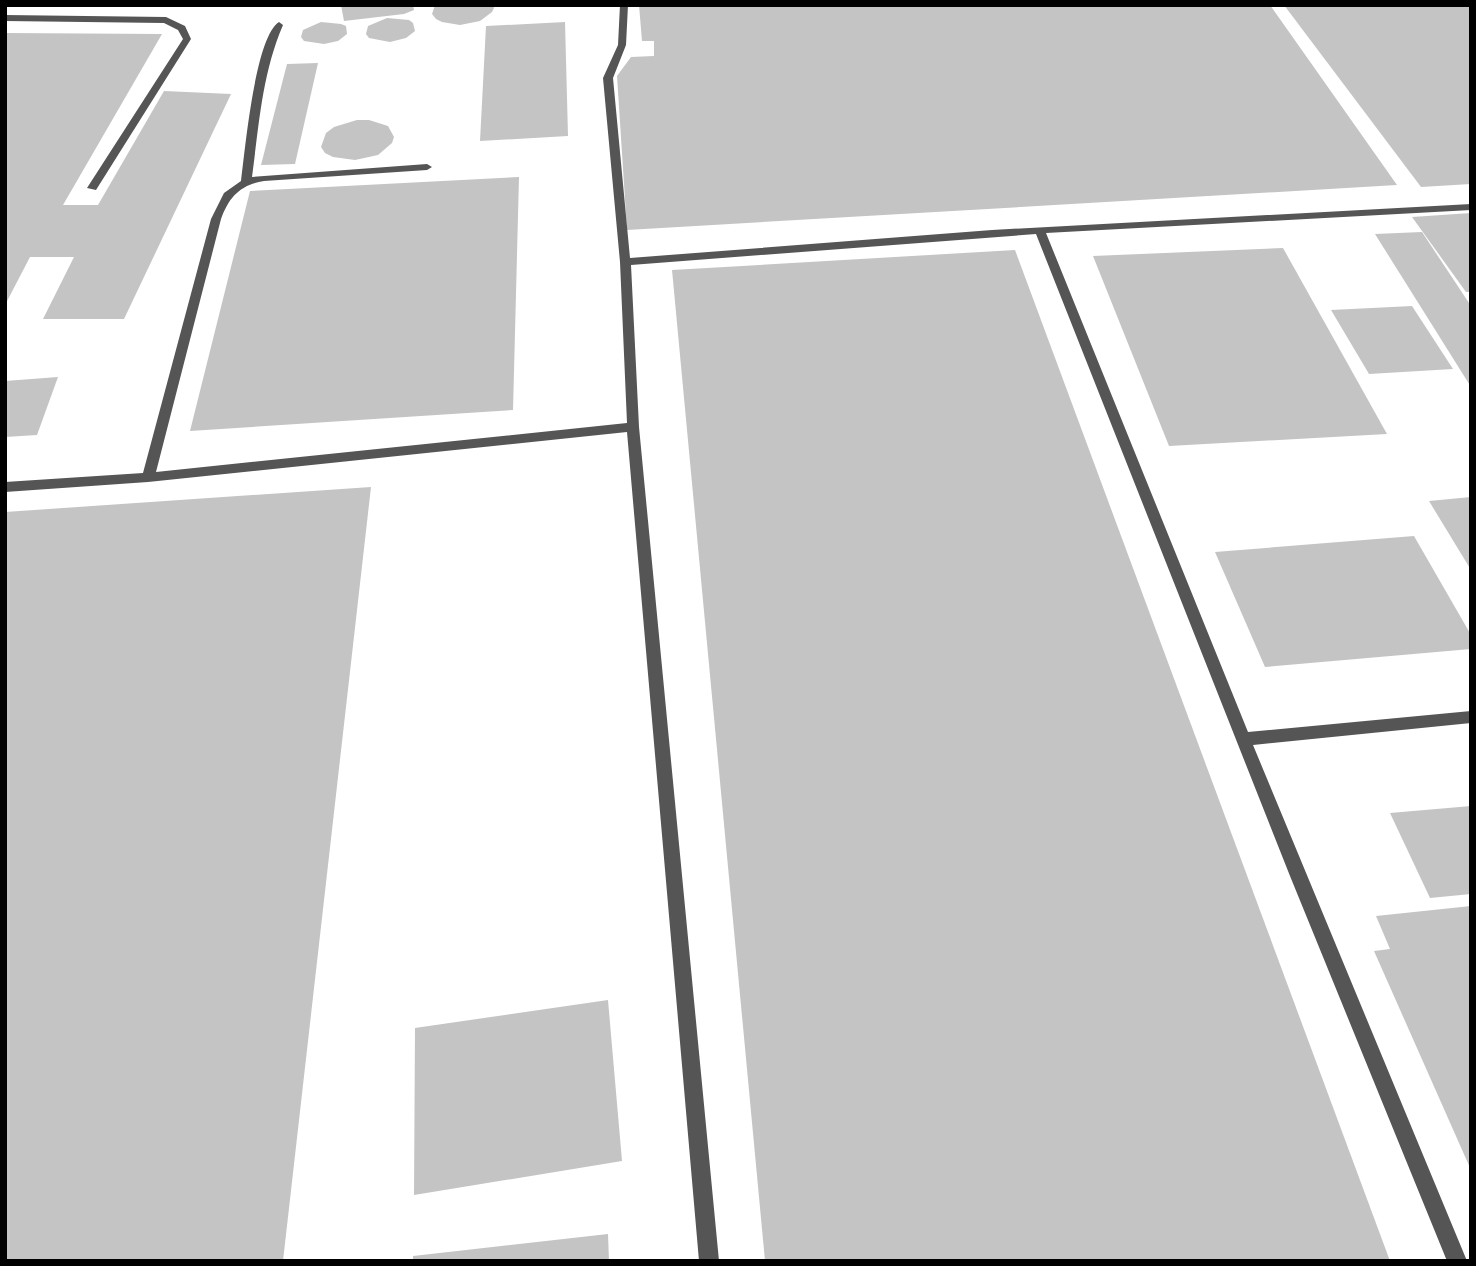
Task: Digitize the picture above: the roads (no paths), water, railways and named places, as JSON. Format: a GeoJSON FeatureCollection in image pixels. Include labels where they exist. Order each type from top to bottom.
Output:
{"type":"FeatureCollection","features":[{"type":"Feature","properties":{"kind":"lane"},"geometry":{"type":"LineString","coordinates":[[624,5],[620,53],[608,78],[625,262],[633,427],[709,1261]]}},
{"type":"Feature","properties":{"kind":"lane"},"geometry":{"type":"LineString","coordinates":[[5,18],[166,20],[182,28],[187,39],[92,188]]}},
{"type":"Feature","properties":{"kind":"lane"},"geometry":{"type":"LineString","coordinates":[[246,181],[263,70],[279,25]]}},
{"type":"Feature","properties":{"kind":"lane"},"geometry":{"type":"LineString","coordinates":[[148,477],[216,219],[233,186],[246,181],[427,167]]}},
{"type":"Feature","properties":{"kind":"lane"},"geometry":{"type":"LineString","coordinates":[[625,262],[1040,230],[1471,206]]}},
{"type":"Feature","properties":{"kind":"lane"},"geometry":{"type":"LineString","coordinates":[[1040,230],[1326,947],[1457,1261]]}},
{"type":"Feature","properties":{"kind":"lane"},"geometry":{"type":"LineString","coordinates":[[5,487],[148,477],[633,427]]}},
{"type":"Feature","properties":{"kind":"lane"},"geometry":{"type":"LineString","coordinates":[[1245,739],[1471,717]]}}]}
